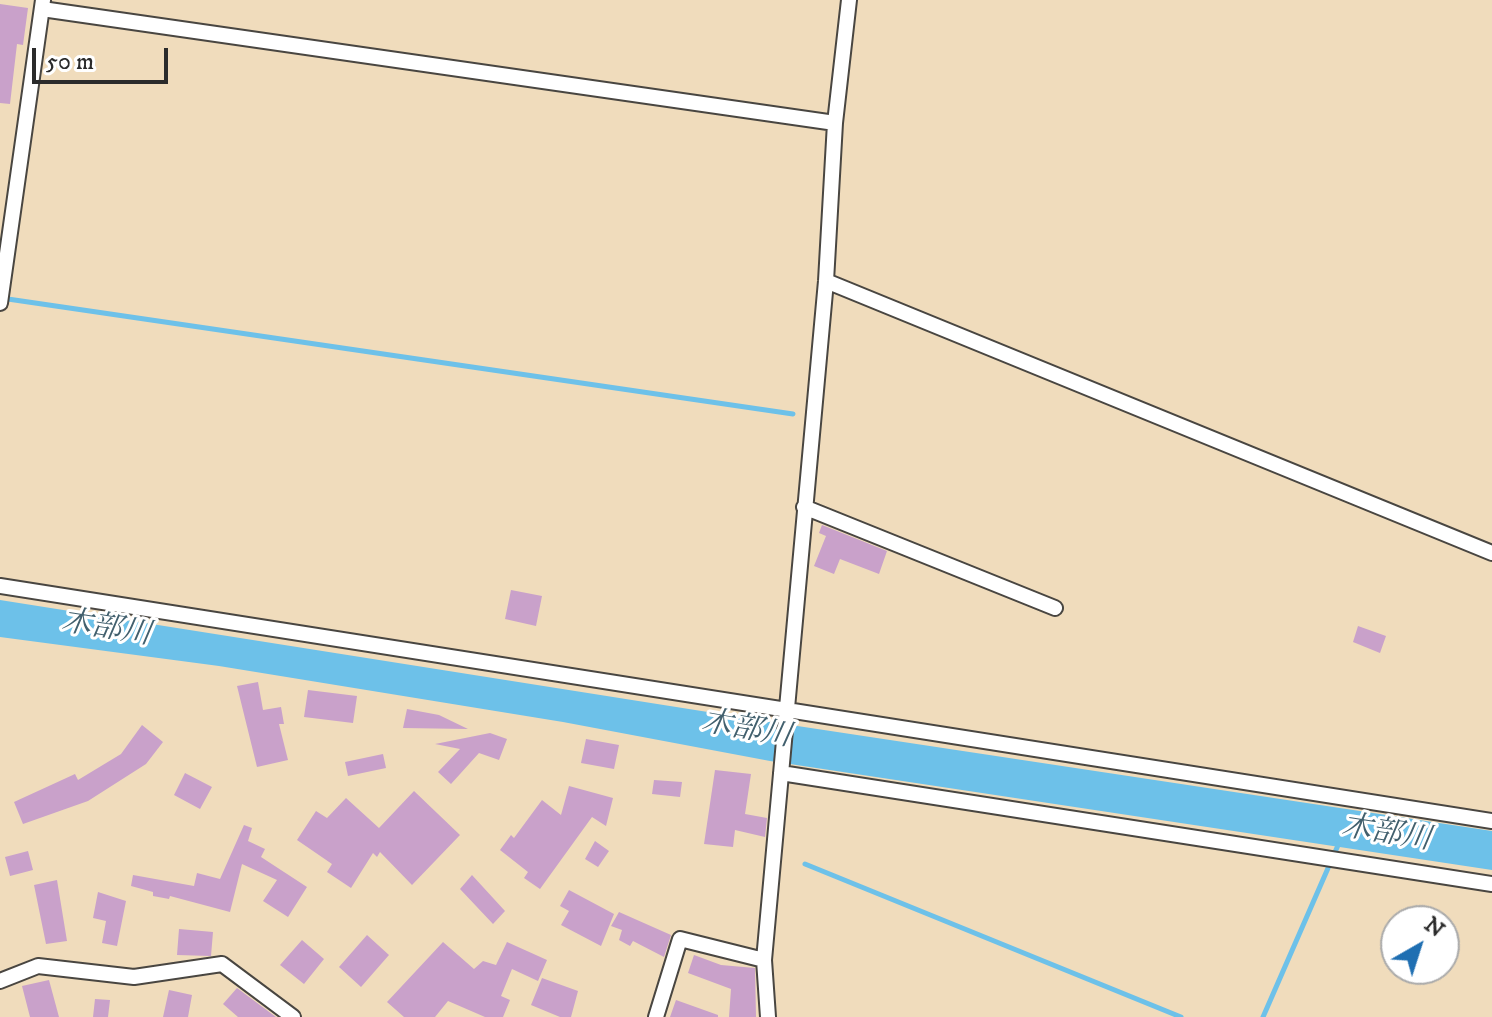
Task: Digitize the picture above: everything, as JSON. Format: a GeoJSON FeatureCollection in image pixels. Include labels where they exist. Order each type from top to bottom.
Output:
{"type":"FeatureCollection","features":[{"type":"Feature","properties":{"kind":"street"},"geometry":{"type":"LineString","coordinates":[[768,1017],[764,960],[826,281],[835,123],[849,0]]}},
{"type":"Feature","properties":{"kind":"street"},"geometry":{"type":"LineString","coordinates":[[0,303],[42,5],[835,123]]}},
{"type":"Feature","properties":{"kind":"street"},"geometry":{"type":"LineString","coordinates":[[826,281],[1492,553]]}},
{"type":"Feature","properties":{"kind":"street"},"geometry":{"type":"LineString","coordinates":[[804,507],[1055,608]]}},
{"type":"Feature","properties":{"kind":"street"},"geometry":{"type":"LineString","coordinates":[[0,586],[1492,821]]}},
{"type":"Feature","properties":{"kind":"street"},"geometry":{"type":"LineString","coordinates":[[781,773],[1492,884]]}},
{"type":"Feature","properties":{"kind":"street"},"geometry":{"type":"LineString","coordinates":[[656,1017],[680,939],[764,960]]}},
{"type":"Feature","properties":{"kind":"street"},"geometry":{"type":"LineString","coordinates":[[0,981],[38,966],[134,977],[222,964],[293,1017]]}},
{"type":"Feature","properties":{"kind":"water","name":"木部川"},"geometry":{"type":"Polygon","coordinates":[[[0,600],[771,722],[1492,831],[1492,870],[770,761],[563,722],[219,666],[0,637],[0,600]]]}},
{"type":"Feature","properties":{"kind":"building"},"geometry":{"type":"Polygon","coordinates":[[[0,4],[28,8],[23,45],[17,44],[10,104],[0,103],[0,4]]]}},
{"type":"Feature","properties":{"kind":"building"},"geometry":{"type":"Polygon","coordinates":[[[822,525],[887,551],[879,574],[840,559],[834,574],[814,566],[826,536],[819,533],[822,525]]]}},
{"type":"Feature","properties":{"kind":"building"},"geometry":{"type":"Polygon","coordinates":[[[511,590],[542,596],[536,626],[505,619],[511,590]]]}},
{"type":"Feature","properties":{"kind":"building"},"geometry":{"type":"Polygon","coordinates":[[[1358,626],[1386,636],[1380,653],[1353,642],[1358,626]]]}},
{"type":"Feature","properties":{"kind":"building"},"geometry":{"type":"Polygon","coordinates":[[[258,682],[263,710],[281,707],[284,724],[279,724],[288,760],[257,767],[237,686],[258,682]]]}},
{"type":"Feature","properties":{"kind":"building"},"geometry":{"type":"Polygon","coordinates":[[[308,690],[357,696],[353,723],[304,717],[308,690]]]}},
{"type":"Feature","properties":{"kind":"building"},"geometry":{"type":"Polygon","coordinates":[[[407,709],[439,715],[468,729],[403,728],[407,709]]]}},
{"type":"Feature","properties":{"kind":"building"},"geometry":{"type":"Polygon","coordinates":[[[142,725],[163,742],[146,764],[88,801],[23,824],[14,802],[75,774],[78,780],[121,754],[142,725]]]}},
{"type":"Feature","properties":{"kind":"building"},"geometry":{"type":"Polygon","coordinates":[[[490,733],[507,739],[499,760],[479,753],[451,784],[438,772],[460,749],[435,744],[490,733]]]}},
{"type":"Feature","properties":{"kind":"building"},"geometry":{"type":"Polygon","coordinates":[[[586,739],[619,745],[614,769],[581,763],[586,739]]]}},
{"type":"Feature","properties":{"kind":"building"},"geometry":{"type":"Polygon","coordinates":[[[383,754],[386,768],[348,776],[345,762],[383,754]]]}},
{"type":"Feature","properties":{"kind":"building"},"geometry":{"type":"Polygon","coordinates":[[[715,770],[751,774],[745,814],[767,818],[765,837],[735,830],[733,847],[704,844],[715,770]]]}},
{"type":"Feature","properties":{"kind":"building"},"geometry":{"type":"Polygon","coordinates":[[[185,773],[212,787],[200,809],[174,795],[185,773]]]}},
{"type":"Feature","properties":{"kind":"building"},"geometry":{"type":"Polygon","coordinates":[[[654,780],[682,782],[680,797],[652,794],[654,780]]]}},
{"type":"Feature","properties":{"kind":"building"},"geometry":{"type":"Polygon","coordinates":[[[569,786],[613,798],[606,826],[592,817],[540,889],[524,878],[528,872],[500,850],[511,835],[514,838],[542,800],[561,815],[569,786]]]}},
{"type":"Feature","properties":{"kind":"building"},"geometry":{"type":"Polygon","coordinates":[[[414,791],[460,835],[412,885],[380,852],[377,857],[373,853],[351,888],[327,872],[332,864],[297,840],[316,811],[327,818],[346,798],[379,828],[414,791]]]}},
{"type":"Feature","properties":{"kind":"building"},"geometry":{"type":"Polygon","coordinates":[[[244,825],[252,828],[248,841],[265,849],[261,857],[307,887],[288,917],[263,901],[277,880],[242,864],[230,912],[170,896],[169,899],[153,896],[153,892],[131,886],[133,875],[194,886],[197,873],[220,879],[244,825]]]}},
{"type":"Feature","properties":{"kind":"building"},"geometry":{"type":"Polygon","coordinates":[[[595,841],[609,851],[598,867],[585,859],[595,841]]]}},
{"type":"Feature","properties":{"kind":"building"},"geometry":{"type":"Polygon","coordinates":[[[28,851],[33,870],[10,876],[5,857],[28,851]]]}},
{"type":"Feature","properties":{"kind":"building"},"geometry":{"type":"Polygon","coordinates":[[[472,875],[505,911],[493,924],[460,889],[472,875]]]}},
{"type":"Feature","properties":{"kind":"building"},"geometry":{"type":"Polygon","coordinates":[[[57,880],[67,941],[46,944],[34,885],[57,880]]]}},
{"type":"Feature","properties":{"kind":"building"},"geometry":{"type":"Polygon","coordinates":[[[569,890],[614,914],[601,946],[561,925],[569,911],[560,906],[569,890]]]}},
{"type":"Feature","properties":{"kind":"building"},"geometry":{"type":"Polygon","coordinates":[[[98,892],[126,901],[117,946],[102,943],[106,921],[93,918],[98,892]]]}},
{"type":"Feature","properties":{"kind":"building"},"geometry":{"type":"Polygon","coordinates":[[[619,912],[671,935],[664,957],[633,941],[630,946],[619,940],[622,930],[611,926],[619,912]]]}},
{"type":"Feature","properties":{"kind":"building"},"geometry":{"type":"Polygon","coordinates":[[[179,929],[213,932],[211,956],[177,955],[179,929]]]}},
{"type":"Feature","properties":{"kind":"building"},"geometry":{"type":"Polygon","coordinates":[[[367,935],[389,955],[361,987],[339,967],[367,935]]]}},
{"type":"Feature","properties":{"kind":"building"},"geometry":{"type":"Polygon","coordinates":[[[302,940],[324,959],[304,984],[280,965],[302,940]]]}},
{"type":"Feature","properties":{"kind":"building"},"geometry":{"type":"Polygon","coordinates":[[[443,942],[474,969],[483,961],[496,965],[507,942],[547,960],[538,981],[512,969],[501,996],[510,1000],[503,1017],[485,1017],[448,1001],[435,1017],[404,1017],[387,1002],[443,942]]]}},
{"type":"Feature","properties":{"kind":"building"},"geometry":{"type":"Polygon","coordinates":[[[694,955],[721,965],[755,968],[756,1017],[729,1017],[731,989],[688,973],[694,955]]]}},
{"type":"Feature","properties":{"kind":"building"},"geometry":{"type":"Polygon","coordinates":[[[542,978],[578,991],[571,1017],[560,1017],[531,1005],[542,978]]]}},
{"type":"Feature","properties":{"kind":"building"},"geometry":{"type":"Polygon","coordinates":[[[49,980],[59,1017],[30,1017],[22,986],[49,980]]]}},
{"type":"Feature","properties":{"kind":"building"},"geometry":{"type":"Polygon","coordinates":[[[237,988],[276,1017],[238,1017],[223,1004],[237,988]]]}},
{"type":"Feature","properties":{"kind":"building"},"geometry":{"type":"Polygon","coordinates":[[[169,990],[192,995],[188,1017],[163,1017],[169,990]]]}},
{"type":"Feature","properties":{"kind":"building"},"geometry":{"type":"Polygon","coordinates":[[[95,999],[110,1000],[108,1017],[93,1017],[95,999]]]}},
{"type":"Feature","properties":{"kind":"building"},"geometry":{"type":"Polygon","coordinates":[[[676,1000],[718,1015],[718,1017],[670,1017],[676,1000]]]}},
{"type":"Feature","properties":{"kind":"waterway"},"geometry":{"type":"LineString","coordinates":[[1,298],[793,414]]}},
{"type":"Feature","properties":{"kind":"waterway","name":"木部川"},"geometry":{"type":"LineString","coordinates":[[1263,1017],[1339,843]]}},
{"type":"Feature","properties":{"kind":"waterway"},"geometry":{"type":"LineString","coordinates":[[805,864],[1181,1017]]}}]}
